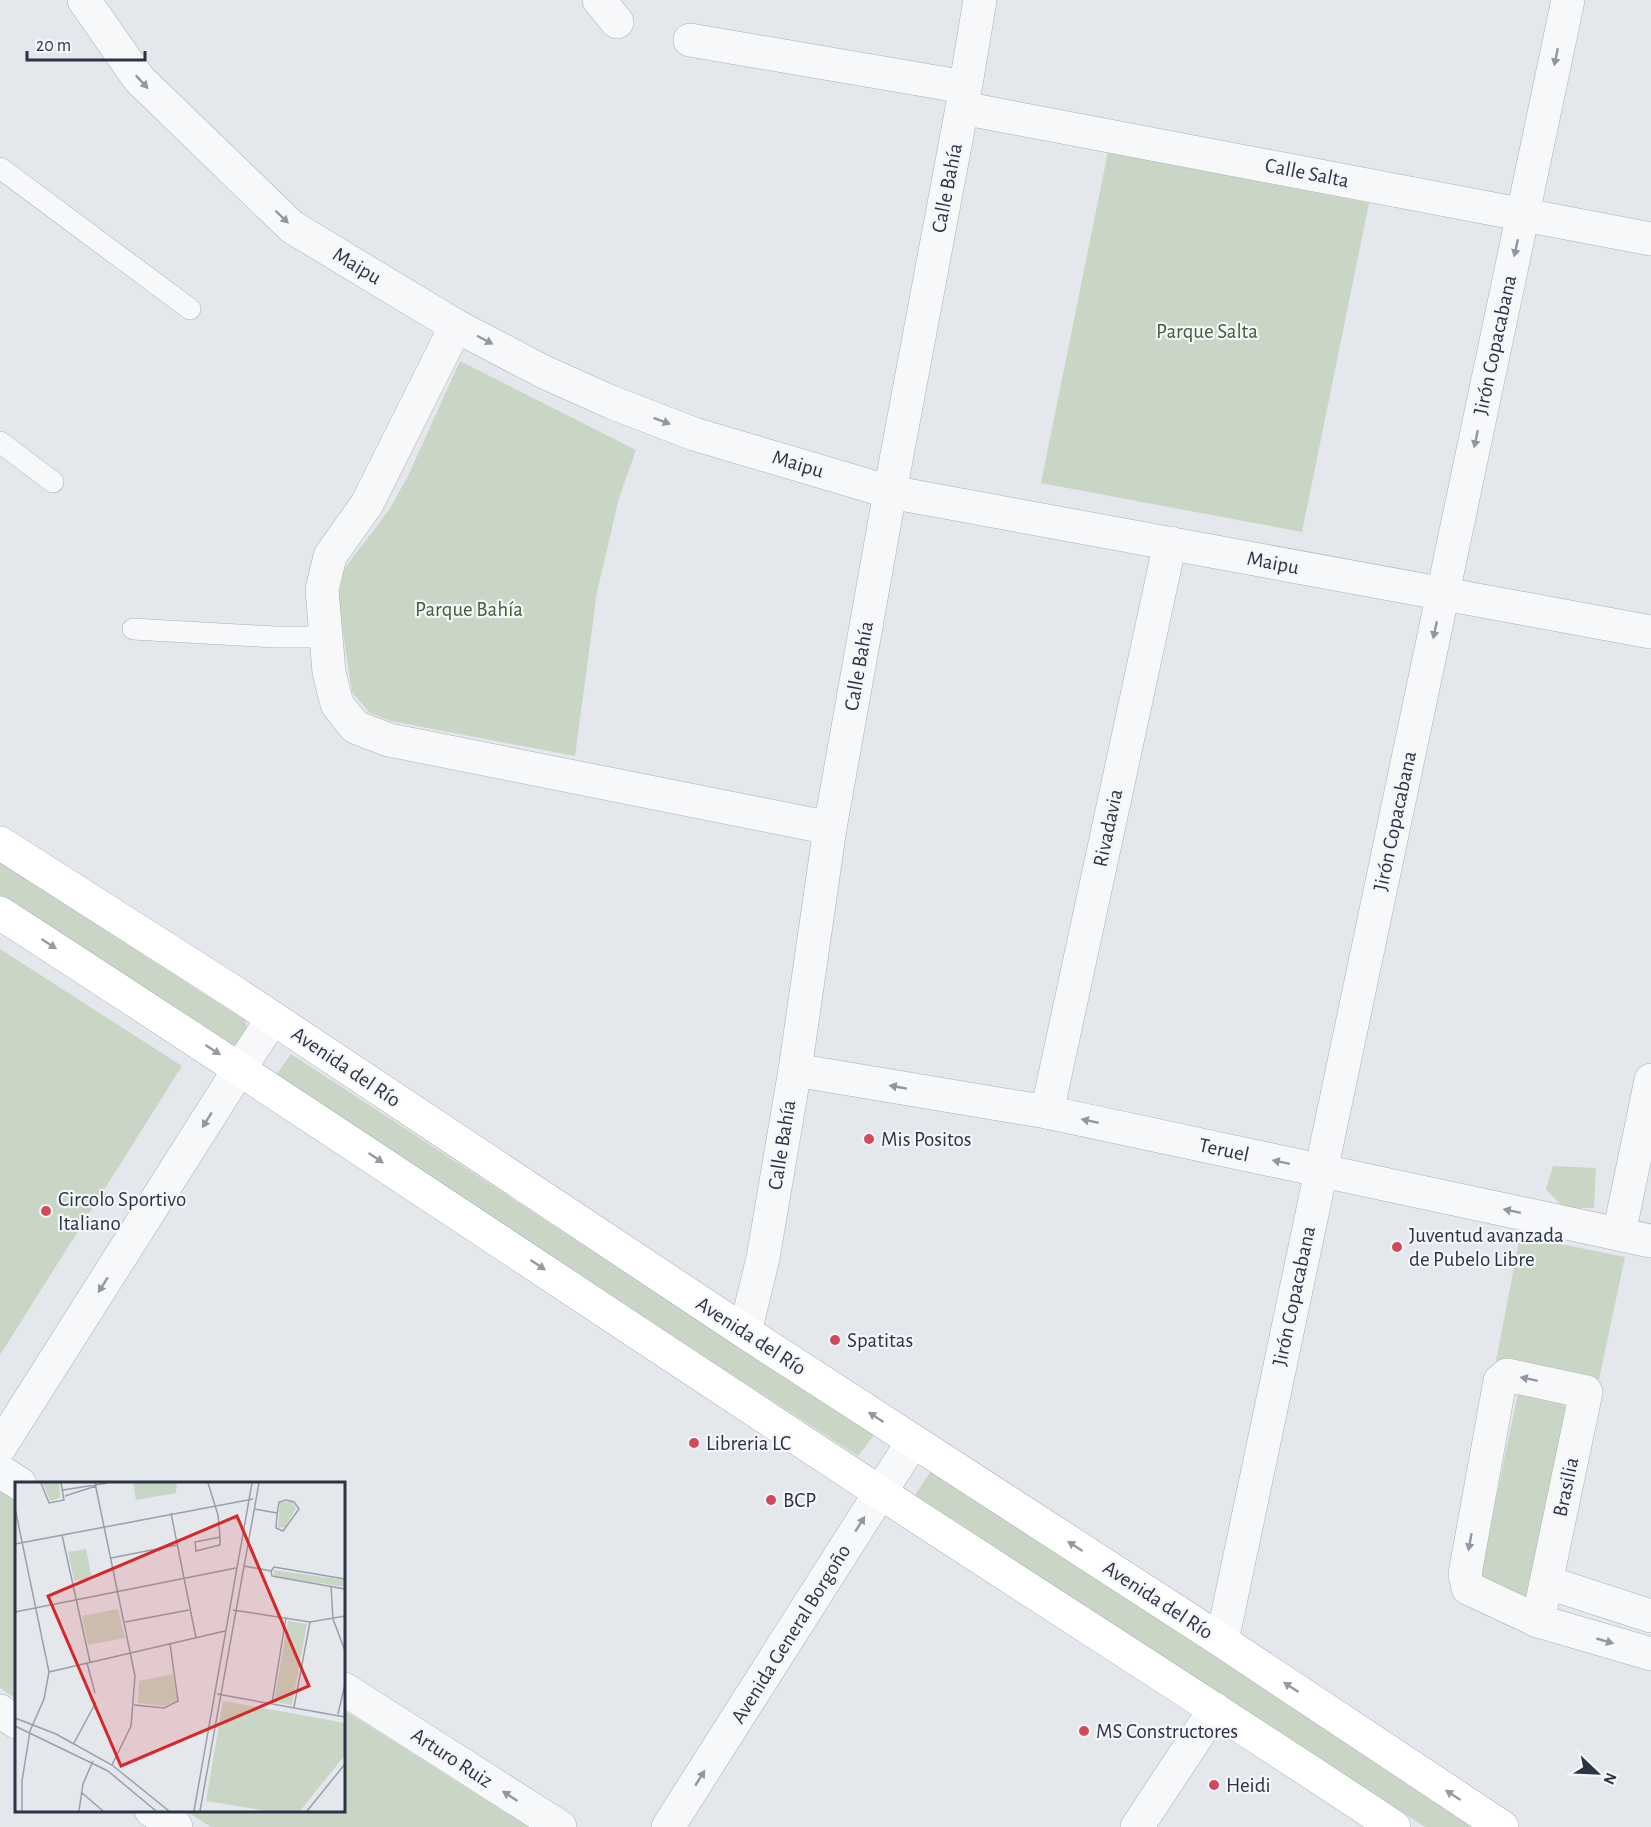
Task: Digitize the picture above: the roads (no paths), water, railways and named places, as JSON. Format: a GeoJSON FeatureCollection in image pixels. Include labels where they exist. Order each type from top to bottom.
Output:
{"type":"FeatureCollection","features":[{"type":"Feature","properties":{"kind":"main road","name":"Avenida del Río"},"geometry":{"type":"LineString","coordinates":[[0,843],[273,1018],[745,1332],[1222,1641],[1502,1827]]}},
{"type":"Feature","properties":{"kind":"main road"},"geometry":{"type":"LineString","coordinates":[[0,913],[240,1068],[880,1493],[1215,1708],[1394,1827]]}},
{"type":"Feature","properties":{"kind":"street","name":"Maipu"},"geometry":{"type":"LineString","coordinates":[[84,0],[139,80],[292,226],[456,326],[544,372],[611,402],[694,434],[890,492],[1651,632]]}},
{"type":"Feature","properties":{"kind":"street","name":"Calle Bahía"},"geometry":{"type":"LineString","coordinates":[[745,1332],[763,1258],[795,1070],[830,828],[980,0]]}},
{"type":"Feature","properties":{"kind":"street","name":"Jirón Copacabana"},"geometry":{"type":"LineString","coordinates":[[1222,1641],[1568,0]]}},
{"type":"Feature","properties":{"kind":"street","name":"Calle Salta"},"geometry":{"type":"LineString","coordinates":[[690,40],[1651,239]]}},
{"type":"Feature","properties":{"kind":"street"},"geometry":{"type":"LineString","coordinates":[[456,326],[367,504],[330,556],[322,590],[328,672],[338,704],[355,727],[389,740],[830,828]]}},
{"type":"Feature","properties":{"kind":"street","name":"Rivadavia"},"geometry":{"type":"LineString","coordinates":[[1047,1112],[1170,543]]}},
{"type":"Feature","properties":{"kind":"street"},"geometry":{"type":"LineString","coordinates":[[0,1448],[273,1018]]}},
{"type":"Feature","properties":{"kind":"street","name":"Teruel"},"geometry":{"type":"LineString","coordinates":[[795,1070],[1047,1112],[1651,1241]]}},
{"type":"Feature","properties":{"kind":"street"},"geometry":{"type":"LineString","coordinates":[[1619,1234],[1651,1080]]}},
{"type":"Feature","properties":{"kind":"street","name":"Brasilia"},"geometry":{"type":"LineString","coordinates":[[1507,1375],[1586,1392],[1546,1582],[1538,1621],[1468,1588],[1464,1574],[1500,1382],[1507,1375]]}},
{"type":"Feature","properties":{"kind":"street","name":"Avenida General Borgoño"},"geometry":{"type":"LineString","coordinates":[[668,1827],[913,1441]]}},
{"type":"Feature","properties":{"kind":"street"},"geometry":{"type":"LineString","coordinates":[[0,1471],[17,1482]]}},
{"type":"Feature","properties":{"kind":"street"},"geometry":{"type":"LineString","coordinates":[[1546,1582],[1651,1616]]}},
{"type":"Feature","properties":{"kind":"street"},"geometry":{"type":"LineString","coordinates":[[1538,1621],[1651,1654]]}},
{"type":"Feature","properties":{"kind":"street","name":"Arturo Ruiz"},"geometry":{"type":"LineString","coordinates":[[345,1690],[560,1827]]}},
{"type":"Feature","properties":{"kind":"street"},"geometry":{"type":"LineString","coordinates":[[1137,1827],[1215,1708]]}},
{"type":"Feature","properties":{"kind":"street"},"geometry":{"type":"LineString","coordinates":[[0,1711],[15,1721]]}},
{"type":"Feature","properties":{"kind":"street"},"geometry":{"type":"LineString","coordinates":[[154,1812],[176,1827]]}},
{"type":"Feature","properties":{"kind":"lane"},"geometry":{"type":"LineString","coordinates":[[0,168],[189,309]]}},
{"type":"Feature","properties":{"kind":"lane"},"geometry":{"type":"LineString","coordinates":[[0,442],[53,482]]}},
{"type":"Feature","properties":{"kind":"lane"},"geometry":{"type":"LineString","coordinates":[[133,629],[275,637],[326,637]]}},
{"type":"Feature","properties":{"kind":"place","name":"Mis Positos"},"geometry":{"type":"Point","coordinates":[869,1139]}},
{"type":"Feature","properties":{"kind":"place","name":"Circolo Sportivo Italiano"},"geometry":{"type":"Point","coordinates":[46,1211]}},
{"type":"Feature","properties":{"kind":"place","name":"Juventud avanzada de Pubelo Libre"},"geometry":{"type":"Point","coordinates":[1397,1247]}},
{"type":"Feature","properties":{"kind":"place","name":"Spatitas"},"geometry":{"type":"Point","coordinates":[835,1340]}},
{"type":"Feature","properties":{"kind":"place","name":"Libreria LC"},"geometry":{"type":"Point","coordinates":[694,1443]}},
{"type":"Feature","properties":{"kind":"place","name":"BCP"},"geometry":{"type":"Point","coordinates":[771,1500]}},
{"type":"Feature","properties":{"kind":"place","name":"MS Constructores"},"geometry":{"type":"Point","coordinates":[1084,1731]}},
{"type":"Feature","properties":{"kind":"place","name":"Heidi"},"geometry":{"type":"Point","coordinates":[1214,1785]}},
{"type":"Feature","properties":{"kind":"park label","name":"Parque Salta"},"geometry":{"type":"Point","coordinates":[1207,331]}},
{"type":"Feature","properties":{"kind":"park label","name":"Parque Bahía"},"geometry":{"type":"Point","coordinates":[469,609]}}]}
